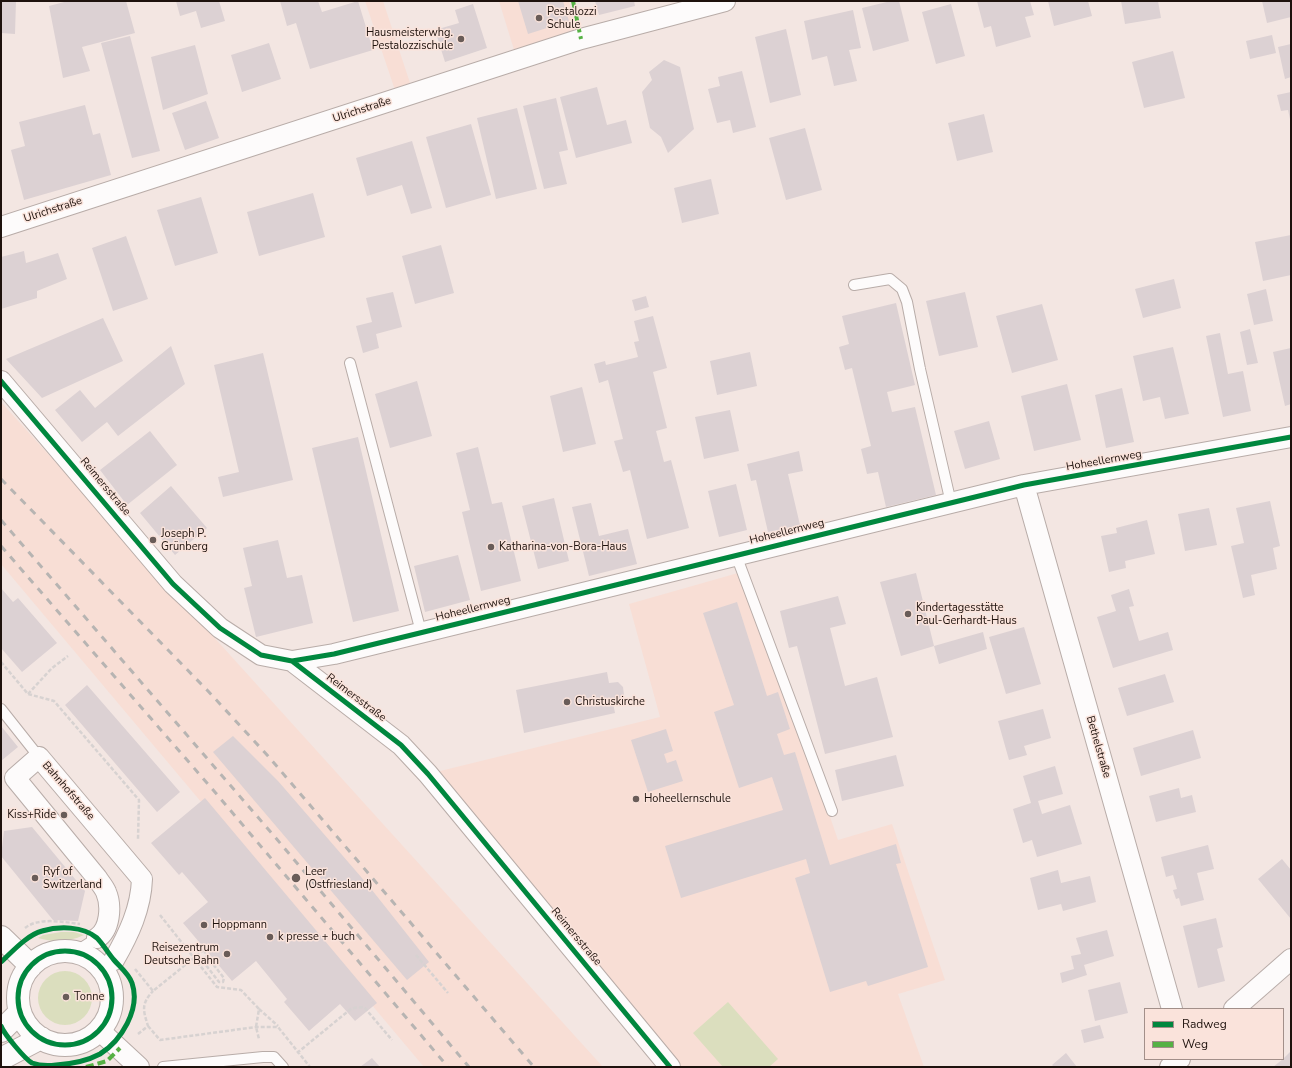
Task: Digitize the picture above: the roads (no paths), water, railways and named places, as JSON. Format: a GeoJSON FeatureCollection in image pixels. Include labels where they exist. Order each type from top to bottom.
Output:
{"type":"FeatureCollection","features":[{"type":"Feature","properties":{"kind":"main road"},"geometry":{"type":"LineString","coordinates":[[1,937],[31,966]]}},
{"type":"Feature","properties":{"kind":"main road"},"geometry":{"type":"LineString","coordinates":[[74,952],[110,967],[112,1003],[109,1017],[99,1030],[88,1039],[75,1044],[56,1044],[41,1038],[26,1024],[20,1012],[19,994],[21,984],[31,966],[40,958],[52,953],[74,952]]}},
{"type":"Feature","properties":{"kind":"main road"},"geometry":{"type":"LineString","coordinates":[[1,1031],[20,1012]]}},
{"type":"Feature","properties":{"kind":"main road"},"geometry":{"type":"LineString","coordinates":[[1,1059],[41,1038]]}},
{"type":"Feature","properties":{"kind":"street","name":"Ulrichstraße"},"geometry":{"type":"LineString","coordinates":[[1,227],[581,39],[725,1]]}},
{"type":"Feature","properties":{"kind":"street","name":"Reimersstraße"},"geometry":{"type":"LineString","coordinates":[[1,381],[173,584],[226,632],[261,654],[292,661],[401,745],[428,774],[670,1067]]}},
{"type":"Feature","properties":{"kind":"street","name":"Hoheellernweg"},"geometry":{"type":"LineString","coordinates":[[292,661],[334,654],[1024,485],[1291,437]]}},
{"type":"Feature","properties":{"kind":"street","name":"Bethelstraße"},"geometry":{"type":"LineString","coordinates":[[1024,485],[1172,1008]]}},
{"type":"Feature","properties":{"kind":"street","name":"Bahnhofstraße"},"geometry":{"type":"LineString","coordinates":[[96,938],[104,934],[109,918],[106,892],[97,878],[15,778],[39,758],[142,878],[140,902],[136,914],[110,967]]}},
{"type":"Feature","properties":{"kind":"street"},"geometry":{"type":"LineString","coordinates":[[1235,1008],[1291,959]]}},
{"type":"Feature","properties":{"kind":"street"},"geometry":{"type":"LineString","coordinates":[[99,1030],[139,1067]]}},
{"type":"Feature","properties":{"kind":"street"},"geometry":{"type":"LineString","coordinates":[[1170,1067],[1179,1060]]}},
{"type":"Feature","properties":{"kind":"lane"},"geometry":{"type":"LineString","coordinates":[[854,285],[890,279],[902,289],[907,302],[920,369],[951,503]]}},
{"type":"Feature","properties":{"kind":"lane"},"geometry":{"type":"LineString","coordinates":[[350,363],[421,632]]}},
{"type":"Feature","properties":{"kind":"lane"},"geometry":{"type":"LineString","coordinates":[[736,555],[832,811]]}},
{"type":"Feature","properties":{"kind":"lane"},"geometry":{"type":"LineString","coordinates":[[1,709],[39,758]]}},
{"type":"Feature","properties":{"kind":"lane"},"geometry":{"type":"LineString","coordinates":[[74,952],[96,938]]}},
{"type":"Feature","properties":{"kind":"lane"},"geometry":{"type":"LineString","coordinates":[[163,1067],[198,1066],[250,1057],[274,1057],[283,1067]]}},
{"type":"Feature","properties":{"kind":"railway"},"geometry":{"type":"LineString","coordinates":[[1,479],[208,691],[268,756],[534,1067]]}},
{"type":"Feature","properties":{"kind":"railway"},"geometry":{"type":"LineString","coordinates":[[1,520],[275,837],[469,1067]]}},
{"type":"Feature","properties":{"kind":"railway"},"geometry":{"type":"LineString","coordinates":[[1,546],[214,791],[448,1067]]}},
{"type":"Feature","properties":{"kind":"place","name":"Pestalozzi Schule"},"geometry":{"type":"Point","coordinates":[539,18]}},
{"type":"Feature","properties":{"kind":"place","name":"Hausmeisterwhg. Pestalozzischule"},"geometry":{"type":"Point","coordinates":[461,39]}},
{"type":"Feature","properties":{"kind":"place","name":"Joseph P. Grünberg"},"geometry":{"type":"Point","coordinates":[153,540]}},
{"type":"Feature","properties":{"kind":"place","name":"Katharina-von-Bora-Haus"},"geometry":{"type":"Point","coordinates":[491,547]}},
{"type":"Feature","properties":{"kind":"place","name":"Kindertagesstätte Paul-Gerhardt-Haus"},"geometry":{"type":"Point","coordinates":[908,614]}},
{"type":"Feature","properties":{"kind":"place","name":"Christuskirche"},"geometry":{"type":"Point","coordinates":[567,702]}},
{"type":"Feature","properties":{"kind":"place","name":"Hoheellernschule"},"geometry":{"type":"Point","coordinates":[636,799]}},
{"type":"Feature","properties":{"kind":"place","name":"Kiss+Ride"},"geometry":{"type":"Point","coordinates":[64,815]}},
{"type":"Feature","properties":{"kind":"place","name":"Ryf of Switzerland"},"geometry":{"type":"Point","coordinates":[35,878]}},
{"type":"Feature","properties":{"kind":"place","name":"Leer (Ostfriesland)"},"geometry":{"type":"Point","coordinates":[296,878]}},
{"type":"Feature","properties":{"kind":"place","name":"Hoppmann"},"geometry":{"type":"Point","coordinates":[204,925]}},
{"type":"Feature","properties":{"kind":"place","name":"k presse + buch"},"geometry":{"type":"Point","coordinates":[270,937]}},
{"type":"Feature","properties":{"kind":"place","name":"Reisezentrum Deutsche Bahn"},"geometry":{"type":"Point","coordinates":[227,954]}},
{"type":"Feature","properties":{"kind":"place","name":"Tonne"},"geometry":{"type":"Point","coordinates":[66,997]}}]}
